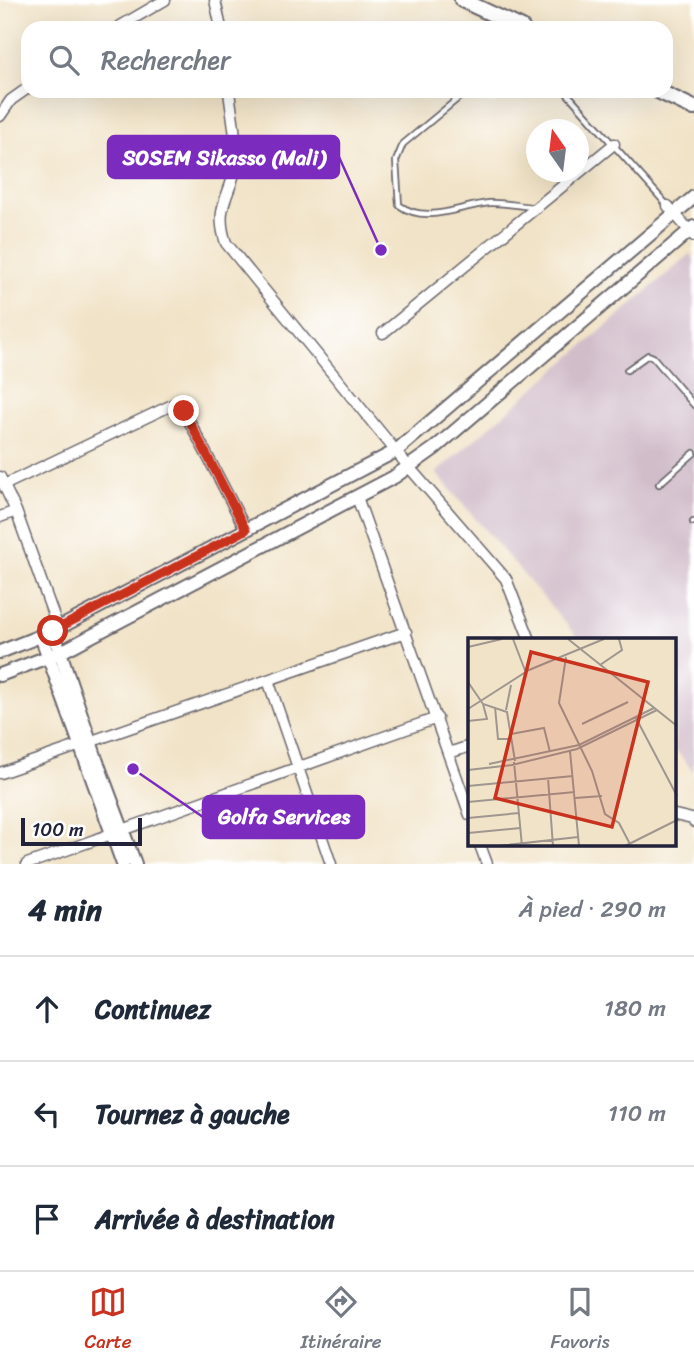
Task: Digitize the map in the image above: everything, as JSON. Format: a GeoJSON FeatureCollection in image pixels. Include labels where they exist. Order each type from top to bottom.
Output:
{"type":"FeatureCollection","features":[{"type":"Feature","properties":{"kind":"main road"},"geometry":{"type":"LineString","coordinates":[[462,0],[507,21]]}},
{"type":"Feature","properties":{"kind":"main road"},"geometry":{"type":"LineString","coordinates":[[673,98],[694,108]]}},
{"type":"Feature","properties":{"kind":"street"},"geometry":{"type":"LineString","coordinates":[[129,21],[165,0]]}},
{"type":"Feature","properties":{"kind":"street"},"geometry":{"type":"LineString","coordinates":[[215,0],[220,21]]}},
{"type":"Feature","properties":{"kind":"street"},"geometry":{"type":"LineString","coordinates":[[0,116],[11,100],[21,93]]}},
{"type":"Feature","properties":{"kind":"street"},"geometry":{"type":"LineString","coordinates":[[230,98],[236,163],[220,213],[221,229],[226,243],[408,466],[506,579],[529,638]]}},
{"type":"Feature","properties":{"kind":"street"},"geometry":{"type":"LineString","coordinates":[[383,332],[614,144]]}},
{"type":"Feature","properties":{"kind":"street"},"geometry":{"type":"LineString","coordinates":[[0,652],[51,631],[396,451],[671,210],[694,197]]}},
{"type":"Feature","properties":{"kind":"street"},"geometry":{"type":"LineString","coordinates":[[0,675],[55,655],[394,477],[445,439],[692,231],[671,210]]}},
{"type":"Feature","properties":{"kind":"street"},"geometry":{"type":"LineString","coordinates":[[123,864],[117,832],[55,655],[51,631],[16,511],[2,481],[174,404],[184,411],[246,530]]}},
{"type":"Feature","properties":{"kind":"street"},"geometry":{"type":"LineString","coordinates":[[357,497],[468,809]]}},
{"type":"Feature","properties":{"kind":"street"},"geometry":{"type":"LineString","coordinates":[[0,517],[16,511]]}},
{"type":"Feature","properties":{"kind":"street"},"geometry":{"type":"LineString","coordinates":[[0,773],[406,632]]}},
{"type":"Feature","properties":{"kind":"street"},"geometry":{"type":"LineString","coordinates":[[268,680],[331,864]]}},
{"type":"Feature","properties":{"kind":"street"},"geometry":{"type":"LineString","coordinates":[[27,864],[437,718]]}},
{"type":"Feature","properties":{"kind":"street"},"geometry":{"type":"LineString","coordinates":[[449,753],[468,747]]}},
{"type":"Feature","properties":{"kind":"street"},"geometry":{"type":"LineString","coordinates":[[117,832],[135,864]]}},
{"type":"Feature","properties":{"kind":"street"},"geometry":{"type":"LineString","coordinates":[[480,846],[487,864]]}},
{"type":"Feature","properties":{"kind":"lane"},"geometry":{"type":"LineString","coordinates":[[459,98],[403,144],[397,161],[399,205],[407,211],[432,214],[491,203],[536,208]]}},
{"type":"Feature","properties":{"kind":"lane"},"geometry":{"type":"LineString","coordinates":[[571,98],[671,210]]}},
{"type":"Feature","properties":{"kind":"lane"},"geometry":{"type":"LineString","coordinates":[[627,370],[648,355],[653,357],[694,405]]}},
{"type":"Feature","properties":{"kind":"lane"},"geometry":{"type":"LineString","coordinates":[[659,484],[694,453]]}},
{"type":"Feature","properties":{"kind":"shaded area"},"geometry":{"type":"Polygon","coordinates":[[[690,254],[694,259],[694,772],[676,750],[676,638],[578,638],[436,473],[690,254]]]}},
{"type":"Feature","properties":{"kind":"place","name":"SOSEM Sikasso (Mali)"},"geometry":{"type":"Point","coordinates":[381,250]}},
{"type":"Feature","properties":{"kind":"place","name":"Golfa Services"},"geometry":{"type":"Point","coordinates":[133,769]}},
{"type":"Feature","properties":{"kind":"route"},"geometry":{"type":"LineString","coordinates":[[53,631],[246,530],[184,411]]}}]}
